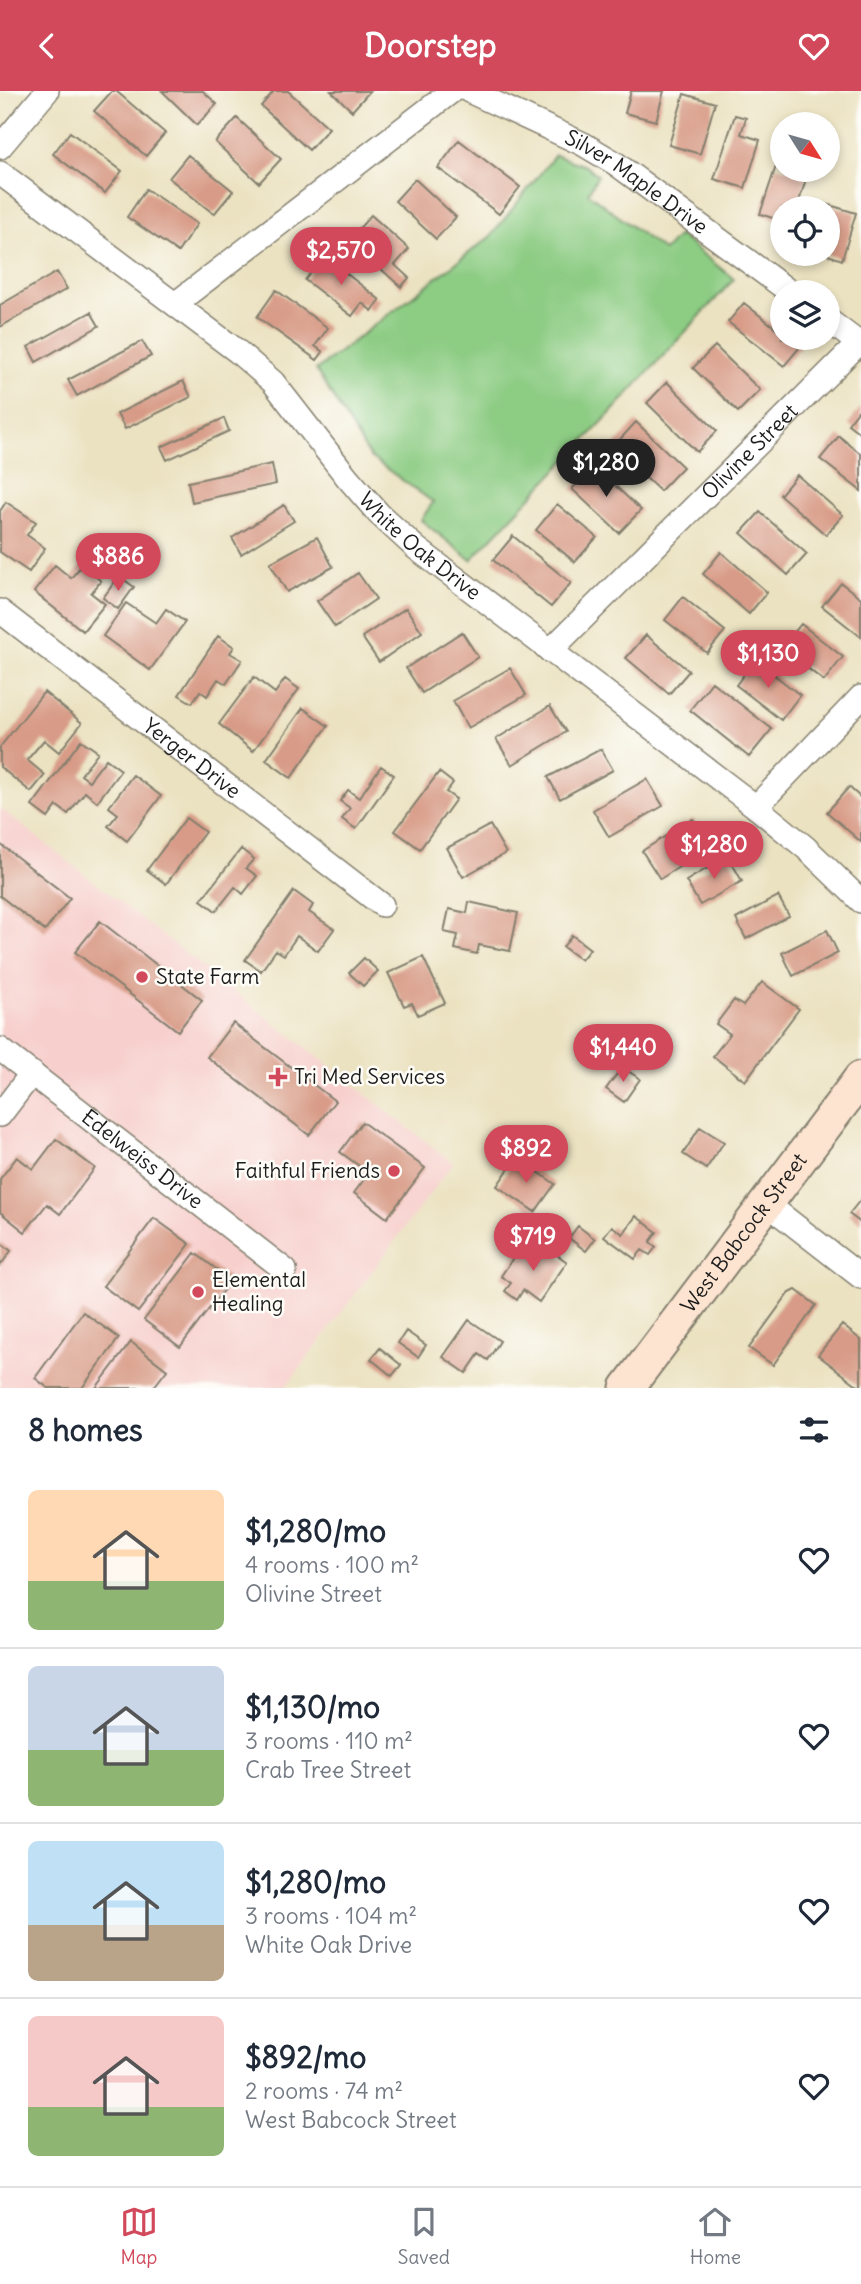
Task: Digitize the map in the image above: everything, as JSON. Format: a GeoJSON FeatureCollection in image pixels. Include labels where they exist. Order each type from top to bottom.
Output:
{"type":"FeatureCollection","features":[{"type":"Feature","properties":{"kind":"street"},"geometry":{"type":"LineString","coordinates":[[0,147],[47,91]]}},
{"type":"Feature","properties":{"kind":"street"},"geometry":{"type":"LineString","coordinates":[[175,304],[452,91]]}},
{"type":"Feature","properties":{"kind":"street","name":"Silver Maple Drive"},"geometry":{"type":"LineString","coordinates":[[469,91],[583,144],[615,163],[774,280]]}},
{"type":"Feature","properties":{"kind":"street","name":"White Oak Drive"},"geometry":{"type":"LineString","coordinates":[[0,173],[237,351],[273,382],[347,477],[379,514],[416,548],[756,807],[806,848],[861,901]]}},
{"type":"Feature","properties":{"kind":"street"},"geometry":{"type":"LineString","coordinates":[[840,329],[860,344]]}},
{"type":"Feature","properties":{"kind":"street","name":"Olivine Street"},"geometry":{"type":"LineString","coordinates":[[550,651],[860,344]]}},
{"type":"Feature","properties":{"kind":"street","name":"Yerger Drive"},"geometry":{"type":"LineString","coordinates":[[0,611],[382,905]]}},
{"type":"Feature","properties":{"kind":"street"},"geometry":{"type":"LineString","coordinates":[[756,807],[861,697]]}},
{"type":"Feature","properties":{"kind":"street","name":"Edelweiss Drive"},"geometry":{"type":"LineString","coordinates":[[0,1049],[285,1270]]}},
{"type":"Feature","properties":{"kind":"street"},"geometry":{"type":"LineString","coordinates":[[0,1115],[32,1073]]}},
{"type":"Feature","properties":{"kind":"street","name":"West Babcock Street"},"geometry":{"type":"LineString","coordinates":[[626,1388],[861,1077]]}},
{"type":"Feature","properties":{"kind":"street"},"geometry":{"type":"LineString","coordinates":[[766,1203],[861,1277]]}},
{"type":"Feature","properties":{"kind":"shaded area"},"geometry":{"type":"Polygon","coordinates":[[[0,808],[453,1163],[285,1388],[0,1388],[0,808]]]}},
{"type":"Feature","properties":{"kind":"green space"},"geometry":{"type":"Polygon","coordinates":[[[555,155],[585,166],[598,175],[588,193],[664,251],[679,235],[734,279],[471,560],[421,520],[433,502],[370,457],[316,370],[491,236],[555,155]]]}},
{"type":"Feature","properties":{"kind":"building"},"geometry":{"type":"Polygon","coordinates":[[[112,91],[116,91],[165,133],[146,156],[94,111],[112,91]]]}},
{"type":"Feature","properties":{"kind":"building"},"geometry":{"type":"Polygon","coordinates":[[[162,91],[203,91],[217,104],[197,125],[162,91]]]}},
{"type":"Feature","properties":{"kind":"building"},"geometry":{"type":"Polygon","coordinates":[[[274,91],[288,91],[329,128],[309,150],[261,106],[274,91]]]}},
{"type":"Feature","properties":{"kind":"building"},"geometry":{"type":"Polygon","coordinates":[[[331,91],[370,91],[352,111],[331,91]]]}},
{"type":"Feature","properties":{"kind":"building"},"geometry":{"type":"Polygon","coordinates":[[[631,91],[664,91],[656,121],[625,113],[631,91]]]}},
{"type":"Feature","properties":{"kind":"building"},"geometry":{"type":"Polygon","coordinates":[[[684,94],[715,103],[700,154],[669,145],[684,94]]]}},
{"type":"Feature","properties":{"kind":"building"},"geometry":{"type":"Polygon","coordinates":[[[735,115],[746,118],[741,134],[760,140],[745,188],[714,179],[735,115]]]}},
{"type":"Feature","properties":{"kind":"building"},"geometry":{"type":"Polygon","coordinates":[[[237,118],[281,159],[259,183],[215,142],[237,118]]]}},
{"type":"Feature","properties":{"kind":"building"},"geometry":{"type":"Polygon","coordinates":[[[70,132],[122,171],[105,193],[53,154],[70,132]]]}},
{"type":"Feature","properties":{"kind":"building"},"geometry":{"type":"Polygon","coordinates":[[[459,140],[520,187],[499,214],[438,168],[459,140]]]}},
{"type":"Feature","properties":{"kind":"building"},"geometry":{"type":"Polygon","coordinates":[[[188,155],[233,191],[214,214],[169,178],[188,155]]]}},
{"type":"Feature","properties":{"kind":"building"},"geometry":{"type":"Polygon","coordinates":[[[415,179],[456,217],[436,239],[395,201],[415,179]]]}},
{"type":"Feature","properties":{"kind":"building"},"geometry":{"type":"Polygon","coordinates":[[[771,182],[805,182],[801,196],[770,196],[770,217],[760,214],[771,182]]]}},
{"type":"Feature","properties":{"kind":"building"},"geometry":{"type":"Polygon","coordinates":[[[146,189],[197,224],[178,252],[127,217],[146,189]]]}},
{"type":"Feature","properties":{"kind":"building"},"geometry":{"type":"Polygon","coordinates":[[[840,208],[856,213],[842,260],[840,259],[840,208]]]}},
{"type":"Feature","properties":{"kind":"building"},"geometry":{"type":"Polygon","coordinates":[[[371,215],[409,249],[395,265],[409,278],[401,287],[349,240],[371,215]]]}},
{"type":"Feature","properties":{"kind":"building"},"geometry":{"type":"Polygon","coordinates":[[[324,256],[380,300],[372,311],[362,303],[352,316],[305,280],[324,256]]]}},
{"type":"Feature","properties":{"kind":"building"},"geometry":{"type":"Polygon","coordinates":[[[57,272],[67,289],[0,327],[0,305],[57,272]]]}},
{"type":"Feature","properties":{"kind":"building"},"geometry":{"type":"Polygon","coordinates":[[[276,290],[328,328],[315,346],[323,352],[317,360],[257,317],[276,290]]]}},
{"type":"Feature","properties":{"kind":"building"},"geometry":{"type":"Polygon","coordinates":[[[744,303],[770,324],[770,350],[797,350],[784,366],[728,322],[744,303]]]}},
{"type":"Feature","properties":{"kind":"building"},"geometry":{"type":"Polygon","coordinates":[[[91,312],[99,326],[36,362],[28,347],[91,312]]]}},
{"type":"Feature","properties":{"kind":"building"},"geometry":{"type":"Polygon","coordinates":[[[142,341],[151,356],[77,396],[68,380],[142,341]]]}},
{"type":"Feature","properties":{"kind":"building"},"geometry":{"type":"Polygon","coordinates":[[[715,346],[760,390],[738,412],[693,368],[715,346]]]}},
{"type":"Feature","properties":{"kind":"building"},"geometry":{"type":"Polygon","coordinates":[[[183,381],[191,397],[125,429],[117,414],[183,381]]]}},
{"type":"Feature","properties":{"kind":"building"},"geometry":{"type":"Polygon","coordinates":[[[667,382],[717,431],[697,452],[647,403],[667,382]]]}},
{"type":"Feature","properties":{"kind":"building"},"geometry":{"type":"Polygon","coordinates":[[[861,407],[861,434],[848,424],[861,407]]]}},
{"type":"Feature","properties":{"kind":"building"},"geometry":{"type":"Polygon","coordinates":[[[224,418],[229,431],[167,460],[161,447],[224,418]]]}},
{"type":"Feature","properties":{"kind":"building"},"geometry":{"type":"Polygon","coordinates":[[[636,422],[683,467],[660,491],[613,447],[636,422]]]}},
{"type":"Feature","properties":{"kind":"building"},"geometry":{"type":"Polygon","coordinates":[[[839,436],[861,454],[861,491],[820,459],[839,436]]]}},
{"type":"Feature","properties":{"kind":"building"},"geometry":{"type":"Polygon","coordinates":[[[272,464],[276,484],[192,502],[188,482],[272,464]]]}},
{"type":"Feature","properties":{"kind":"building"},"geometry":{"type":"Polygon","coordinates":[[[594,466],[641,510],[619,533],[572,489],[594,466]]]}},
{"type":"Feature","properties":{"kind":"building"},"geometry":{"type":"Polygon","coordinates":[[[797,475],[843,515],[826,535],[780,495],[797,475]]]}},
{"type":"Feature","properties":{"kind":"building"},"geometry":{"type":"Polygon","coordinates":[[[6,502],[36,522],[27,535],[45,548],[29,572],[0,552],[0,511],[6,502]]]}},
{"type":"Feature","properties":{"kind":"building"},"geometry":{"type":"Polygon","coordinates":[[[557,504],[597,537],[575,562],[536,530],[557,504]]]}},
{"type":"Feature","properties":{"kind":"building"},"geometry":{"type":"Polygon","coordinates":[[[284,505],[294,521],[241,554],[232,538],[284,505]]]}},
{"type":"Feature","properties":{"kind":"building"},"geometry":{"type":"Polygon","coordinates":[[[760,512],[807,554],[788,575],[741,533],[760,512]]]}},
{"type":"Feature","properties":{"kind":"building"},"geometry":{"type":"Polygon","coordinates":[[[513,536],[571,583],[551,607],[493,560],[513,536]]]}},
{"type":"Feature","properties":{"kind":"building"},"geometry":{"type":"Polygon","coordinates":[[[317,537],[333,567],[287,592],[270,563],[317,537]]]}},
{"type":"Feature","properties":{"kind":"building"},"geometry":{"type":"Polygon","coordinates":[[[721,552],[767,592],[749,614],[703,574],[721,552]]]}},
{"type":"Feature","properties":{"kind":"building"},"geometry":{"type":"Polygon","coordinates":[[[55,565],[71,578],[82,565],[101,581],[91,593],[105,604],[83,631],[34,592],[55,565]]]}},
{"type":"Feature","properties":{"kind":"building"},"geometry":{"type":"Polygon","coordinates":[[[358,573],[376,599],[335,627],[317,601],[358,573]]]}},
{"type":"Feature","properties":{"kind":"building"},"geometry":{"type":"Polygon","coordinates":[[[119,576],[134,587],[118,609],[103,598],[119,576]]]}},
{"type":"Feature","properties":{"kind":"building"},"geometry":{"type":"Polygon","coordinates":[[[841,583],[861,598],[861,637],[822,606],[841,583]]]}},
{"type":"Feature","properties":{"kind":"building"},"geometry":{"type":"Polygon","coordinates":[[[683,597],[725,631],[707,653],[665,620],[683,597]]]}},
{"type":"Feature","properties":{"kind":"building"},"geometry":{"type":"Polygon","coordinates":[[[126,603],[156,623],[166,609],[185,622],[150,670],[103,636],[126,603]]]}},
{"type":"Feature","properties":{"kind":"building"},"geometry":{"type":"Polygon","coordinates":[[[406,608],[422,632],[379,662],[362,637],[406,608]]]}},
{"type":"Feature","properties":{"kind":"building"},"geometry":{"type":"Polygon","coordinates":[[[801,624],[843,657],[824,681],[782,648],[801,624]]]}},
{"type":"Feature","properties":{"kind":"building"},"geometry":{"type":"Polygon","coordinates":[[[462,632],[478,657],[422,693],[406,668],[462,632]]]}},
{"type":"Feature","properties":{"kind":"building"},"geometry":{"type":"Polygon","coordinates":[[[646,635],[689,671],[669,694],[626,658],[646,635]]]}},
{"type":"Feature","properties":{"kind":"building"},"geometry":{"type":"Polygon","coordinates":[[[218,636],[234,647],[230,653],[242,660],[226,684],[218,679],[207,696],[200,691],[192,703],[179,695],[218,636]]]}},
{"type":"Feature","properties":{"kind":"building"},"geometry":{"type":"Polygon","coordinates":[[[755,660],[800,695],[781,720],[736,685],[755,660]]]}},
{"type":"Feature","properties":{"kind":"building"},"geometry":{"type":"Polygon","coordinates":[[[510,668],[526,695],[468,728],[453,701],[510,668]]]}},
{"type":"Feature","properties":{"kind":"building"},"geometry":{"type":"Polygon","coordinates":[[[254,677],[275,693],[285,679],[299,689],[253,751],[219,724],[254,677]]]}},
{"type":"Feature","properties":{"kind":"building"},"geometry":{"type":"Polygon","coordinates":[[[712,682],[772,729],[749,757],[690,710],[712,682]]]}},
{"type":"Feature","properties":{"kind":"building"},"geometry":{"type":"Polygon","coordinates":[[[44,692],[82,723],[59,752],[44,740],[27,760],[45,775],[31,792],[0,767],[0,747],[44,692]]]}},
{"type":"Feature","properties":{"kind":"building"},"geometry":{"type":"Polygon","coordinates":[[[550,706],[566,732],[512,765],[496,739],[550,706]]]}},
{"type":"Feature","properties":{"kind":"building"},"geometry":{"type":"Polygon","coordinates":[[[303,708],[328,726],[291,778],[266,760],[303,708]]]}},
{"type":"Feature","properties":{"kind":"building"},"geometry":{"type":"Polygon","coordinates":[[[81,740],[98,752],[81,775],[89,781],[106,759],[121,770],[97,802],[85,792],[68,814],[57,806],[48,818],[32,806],[81,740]]]}},
{"type":"Feature","properties":{"kind":"building"},"geometry":{"type":"Polygon","coordinates":[[[601,749],[613,770],[560,799],[548,777],[601,749]]]}},
{"type":"Feature","properties":{"kind":"building"},"geometry":{"type":"Polygon","coordinates":[[[381,766],[394,775],[356,829],[342,819],[350,808],[340,801],[348,790],[359,798],[381,766]]]}},
{"type":"Feature","properties":{"kind":"building"},"geometry":{"type":"Polygon","coordinates":[[[439,772],[453,783],[446,792],[456,799],[420,849],[395,831],[439,772]]]}},
{"type":"Feature","properties":{"kind":"building"},"geometry":{"type":"Polygon","coordinates":[[[133,775],[161,796],[127,841],[108,826],[118,814],[109,807],[133,775]]]}},
{"type":"Feature","properties":{"kind":"building"},"geometry":{"type":"Polygon","coordinates":[[[647,779],[663,806],[609,837],[593,810],[647,779]]]}},
{"type":"Feature","properties":{"kind":"building"},"geometry":{"type":"Polygon","coordinates":[[[849,787],[861,798],[861,842],[827,812],[849,787]]]}},
{"type":"Feature","properties":{"kind":"building"},"geometry":{"type":"Polygon","coordinates":[[[186,818],[205,832],[166,884],[147,870],[186,818]]]}},
{"type":"Feature","properties":{"kind":"building"},"geometry":{"type":"Polygon","coordinates":[[[693,819],[711,847],[660,879],[642,851],[693,819]]]}},
{"type":"Feature","properties":{"kind":"building"},"geometry":{"type":"Polygon","coordinates":[[[490,825],[506,853],[463,877],[447,848],[490,825]]]}},
{"type":"Feature","properties":{"kind":"building"},"geometry":{"type":"Polygon","coordinates":[[[0,844],[70,898],[45,931],[0,896],[0,844]]]}},
{"type":"Feature","properties":{"kind":"building"},"geometry":{"type":"Polygon","coordinates":[[[241,849],[254,859],[246,868],[257,876],[243,894],[235,887],[216,911],[201,900],[241,849]]]}},
{"type":"Feature","properties":{"kind":"building"},"geometry":{"type":"Polygon","coordinates":[[[728,856],[742,881],[700,905],[686,881],[728,856]]]}},
{"type":"Feature","properties":{"kind":"building"},"geometry":{"type":"Polygon","coordinates":[[[294,891],[313,905],[309,912],[334,929],[318,951],[297,936],[284,955],[276,950],[261,971],[245,960],[294,891]]]}},
{"type":"Feature","properties":{"kind":"building"},"geometry":{"type":"Polygon","coordinates":[[[778,896],[789,916],[746,939],[736,919],[778,896]]]}},
{"type":"Feature","properties":{"kind":"building"},"geometry":{"type":"Polygon","coordinates":[[[469,902],[518,913],[510,951],[479,945],[477,954],[455,949],[458,935],[444,932],[449,909],[467,913],[469,902]]]}},
{"type":"Feature","properties":{"kind":"building"},"geometry":{"type":"Polygon","coordinates":[[[100,921],[202,1000],[178,1031],[75,952],[100,921]]]}},
{"type":"Feature","properties":{"kind":"building"},"geometry":{"type":"Polygon","coordinates":[[[827,930],[838,953],[793,976],[782,953],[827,930]]]}},
{"type":"Feature","properties":{"kind":"building"},"geometry":{"type":"Polygon","coordinates":[[[572,935],[590,949],[581,960],[563,947],[572,935]]]}},
{"type":"Feature","properties":{"kind":"building"},"geometry":{"type":"Polygon","coordinates":[[[423,957],[445,1003],[418,1015],[412,1003],[404,1006],[388,973],[423,957]]]}},
{"type":"Feature","properties":{"kind":"building"},"geometry":{"type":"Polygon","coordinates":[[[364,958],[378,971],[363,986],[349,973],[364,958]]]}},
{"type":"Feature","properties":{"kind":"building"},"geometry":{"type":"Polygon","coordinates":[[[762,982],[799,1009],[745,1081],[713,1056],[730,1034],[716,1024],[734,1000],[743,1006],[762,982]]]}},
{"type":"Feature","properties":{"kind":"building"},"geometry":{"type":"Polygon","coordinates":[[[233,1023],[335,1101],[309,1135],[207,1057],[233,1023]]]}},
{"type":"Feature","properties":{"kind":"building"},"geometry":{"type":"Polygon","coordinates":[[[622,1067],[640,1079],[624,1102],[606,1089],[622,1067]]]}},
{"type":"Feature","properties":{"kind":"building","name":"Faithful Friends"},"geometry":{"type":"Polygon","coordinates":[[[362,1122],[425,1168],[387,1218],[354,1193],[369,1173],[340,1152],[362,1122]]]}},
{"type":"Feature","properties":{"kind":"building"},"geometry":{"type":"Polygon","coordinates":[[[700,1127],[724,1142],[706,1169],[683,1154],[700,1127]]]}},
{"type":"Feature","properties":{"kind":"building"},"geometry":{"type":"Polygon","coordinates":[[[56,1139],[95,1168],[60,1214],[47,1204],[25,1232],[0,1212],[0,1179],[17,1157],[33,1169],[56,1139]]]}},
{"type":"Feature","properties":{"kind":"building"},"geometry":{"type":"Polygon","coordinates":[[[517,1157],[555,1184],[535,1212],[497,1186],[517,1157]]]}},
{"type":"Feature","properties":{"kind":"building"},"geometry":{"type":"Polygon","coordinates":[[[861,1199],[861,1223],[849,1214],[861,1199]]]}},
{"type":"Feature","properties":{"kind":"building"},"geometry":{"type":"Polygon","coordinates":[[[636,1216],[657,1232],[650,1242],[656,1247],[650,1255],[642,1250],[635,1259],[604,1236],[612,1226],[623,1234],[636,1216]]]}},
{"type":"Feature","properties":{"kind":"building"},"geometry":{"type":"Polygon","coordinates":[[[154,1218],[190,1244],[138,1312],[103,1286],[154,1218]]]}},
{"type":"Feature","properties":{"kind":"building"},"geometry":{"type":"Polygon","coordinates":[[[578,1226],[595,1239],[586,1251],[569,1238],[578,1226]]]}},
{"type":"Feature","properties":{"kind":"building"},"geometry":{"type":"Polygon","coordinates":[[[0,1242],[11,1251],[0,1266],[0,1242]]]}},
{"type":"Feature","properties":{"kind":"building"},"geometry":{"type":"Polygon","coordinates":[[[521,1246],[537,1257],[545,1246],[567,1262],[539,1302],[523,1290],[517,1300],[505,1291],[511,1283],[501,1276],[521,1246]]]}},
{"type":"Feature","properties":{"kind":"building"},"geometry":{"type":"Polygon","coordinates":[[[195,1253],[231,1280],[180,1347],[144,1320],[195,1253]]]}},
{"type":"Feature","properties":{"kind":"building"},"geometry":{"type":"Polygon","coordinates":[[[796,1290],[816,1305],[773,1365],[749,1348],[788,1294],[796,1290]]]}},
{"type":"Feature","properties":{"kind":"building"},"geometry":{"type":"Polygon","coordinates":[[[83,1312],[119,1338],[82,1388],[48,1388],[35,1378],[83,1312]]]}},
{"type":"Feature","properties":{"kind":"building"},"geometry":{"type":"Polygon","coordinates":[[[469,1320],[500,1341],[488,1360],[479,1354],[466,1373],[443,1357],[469,1320]]]}},
{"type":"Feature","properties":{"kind":"building"},"geometry":{"type":"Polygon","coordinates":[[[842,1325],[861,1340],[861,1388],[818,1355],[842,1325]]]}},
{"type":"Feature","properties":{"kind":"building"},"geometry":{"type":"Polygon","coordinates":[[[406,1331],[426,1345],[418,1357],[398,1343],[406,1331]]]}},
{"type":"Feature","properties":{"kind":"building"},"geometry":{"type":"Polygon","coordinates":[[[131,1342],[167,1370],[153,1388],[96,1388],[131,1342]]]}},
{"type":"Feature","properties":{"kind":"building"},"geometry":{"type":"Polygon","coordinates":[[[380,1348],[401,1365],[392,1376],[371,1359],[380,1348]]]}},
{"type":"Feature","properties":{"kind":"place","name":"State Farm"},"geometry":{"type":"Point","coordinates":[142,977]}},
{"type":"Feature","properties":{"kind":"place","name":"Tri Med Services"},"geometry":{"type":"Point","coordinates":[278,1077]}},
{"type":"Feature","properties":{"kind":"place","name":"Faithful Friends"},"geometry":{"type":"Point","coordinates":[394,1171]}},
{"type":"Feature","properties":{"kind":"place","name":"Elemental Healing"},"geometry":{"type":"Point","coordinates":[198,1292]}}]}
